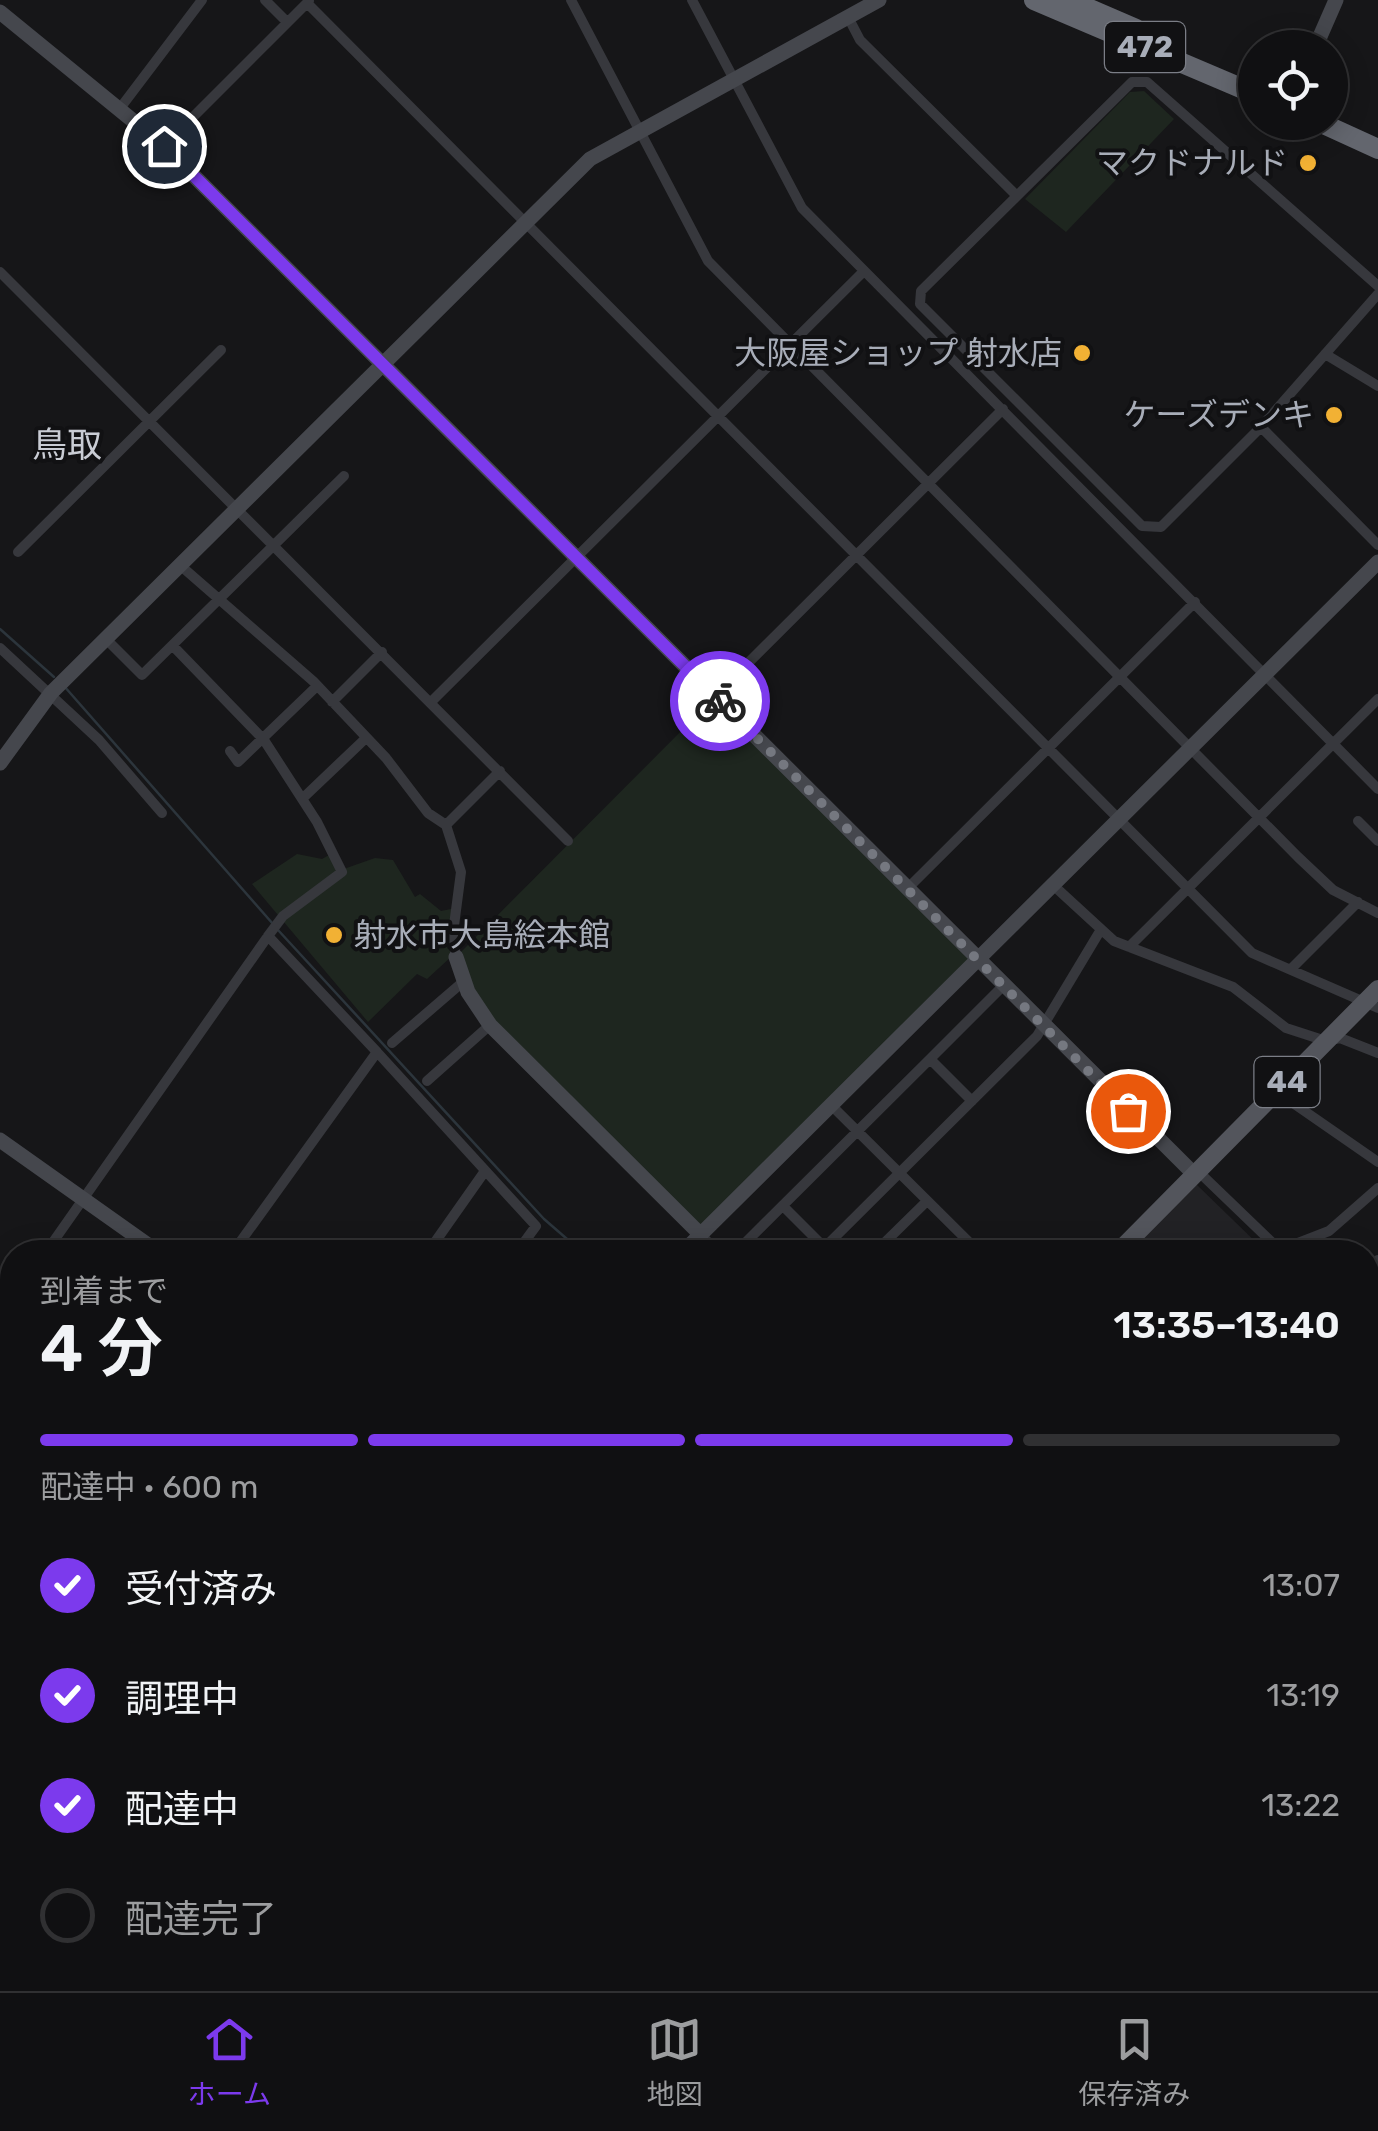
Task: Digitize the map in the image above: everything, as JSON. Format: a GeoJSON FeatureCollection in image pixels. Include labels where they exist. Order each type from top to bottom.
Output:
{"type":"FeatureCollection","features":[{"type":"Feature","properties":{"kind":"highway","name":"472"},"geometry":{"type":"LineString","coordinates":[[1034,0],[1238,87]]}},
{"type":"Feature","properties":{"kind":"highway","name":"472"},"geometry":{"type":"LineString","coordinates":[[1069,0],[1238,74]]}},
{"type":"Feature","properties":{"kind":"highway"},"geometry":{"type":"LineString","coordinates":[[1348,123],[1378,136]]}},
{"type":"Feature","properties":{"kind":"highway"},"geometry":{"type":"LineString","coordinates":[[1348,136],[1378,150]]}},
{"type":"Feature","properties":{"kind":"main road","name":"44"},"geometry":{"type":"LineString","coordinates":[[1133,1240],[1326,1042],[1374,999]]}},
{"type":"Feature","properties":{"kind":"street"},"geometry":{"type":"LineString","coordinates":[[121,107],[202,0]]}},
{"type":"Feature","properties":{"kind":"street"},"geometry":{"type":"LineString","coordinates":[[264,0],[286,22]]}},
{"type":"Feature","properties":{"kind":"street"},"geometry":{"type":"LineString","coordinates":[[570,0],[708,260],[1332,890],[1378,913]]}},
{"type":"Feature","properties":{"kind":"street"},"geometry":{"type":"LineString","coordinates":[[692,0],[802,208],[1378,788]]}},
{"type":"Feature","properties":{"kind":"street"},"geometry":{"type":"LineString","coordinates":[[0,763],[51,693],[590,159],[638,128],[878,0]]}},
{"type":"Feature","properties":{"kind":"street"},"geometry":{"type":"LineString","coordinates":[[1323,30],[1336,0]]}},
{"type":"Feature","properties":{"kind":"street"},"geometry":{"type":"LineString","coordinates":[[164,146],[308,2],[1252,953],[1374,999]]}},
{"type":"Feature","properties":{"kind":"street"},"geometry":{"type":"LineString","coordinates":[[0,12],[164,146],[385,362],[1003,986],[1195,1175],[1202,1175],[1270,1240]]}},
{"type":"Feature","properties":{"kind":"street"},"geometry":{"type":"LineString","coordinates":[[848,17],[860,40],[1016,196]]}},
{"type":"Feature","properties":{"kind":"street"},"geometry":{"type":"LineString","coordinates":[[1378,286],[1147,82],[1132,82],[921,291],[920,304],[1142,526],[1161,527],[1261,427],[1378,294]]}},
{"type":"Feature","properties":{"kind":"street"},"geometry":{"type":"LineString","coordinates":[[431,702],[864,271]]}},
{"type":"Feature","properties":{"kind":"street"},"geometry":{"type":"LineString","coordinates":[[0,272],[568,841]]}},
{"type":"Feature","properties":{"kind":"street"},"geometry":{"type":"LineString","coordinates":[[18,552],[221,350]]}},
{"type":"Feature","properties":{"kind":"street"},"geometry":{"type":"LineString","coordinates":[[1326,354],[1378,386]]}},
{"type":"Feature","properties":{"kind":"street"},"geometry":{"type":"LineString","coordinates":[[715,696],[1003,409]]}},
{"type":"Feature","properties":{"kind":"street"},"geometry":{"type":"LineString","coordinates":[[1261,427],[1378,545]]}},
{"type":"Feature","properties":{"kind":"street"},"geometry":{"type":"LineString","coordinates":[[106,639],[142,675],[344,476]]}},
{"type":"Feature","properties":{"kind":"street"},"geometry":{"type":"LineString","coordinates":[[695,1240],[1378,562]]}},
{"type":"Feature","properties":{"kind":"street"},"geometry":{"type":"LineString","coordinates":[[180,566],[317,686],[428,812],[446,825],[460,872],[453,932],[456,957],[464,981],[490,1025],[705,1240]]}},
{"type":"Feature","properties":{"kind":"street"},"geometry":{"type":"LineString","coordinates":[[908,888],[1195,602]]}},
{"type":"Feature","properties":{"kind":"street"},"geometry":{"type":"LineString","coordinates":[[54,1240],[283,916],[342,872],[303,798],[264,740],[173,646]]}},
{"type":"Feature","properties":{"kind":"street"},"geometry":{"type":"LineString","coordinates":[[0,648],[51,693],[162,813]]}},
{"type":"Feature","properties":{"kind":"street"},"geometry":{"type":"LineString","coordinates":[[332,702],[382,652]]}},
{"type":"Feature","properties":{"kind":"street"},"geometry":{"type":"LineString","coordinates":[[230,751],[238,762],[317,686]]}},
{"type":"Feature","properties":{"kind":"street"},"geometry":{"type":"LineString","coordinates":[[1129,947],[1378,699]]}},
{"type":"Feature","properties":{"kind":"street"},"geometry":{"type":"LineString","coordinates":[[303,798],[366,738]]}},
{"type":"Feature","properties":{"kind":"street"},"geometry":{"type":"LineString","coordinates":[[446,825],[500,771]]}},
{"type":"Feature","properties":{"kind":"street"},"geometry":{"type":"LineString","coordinates":[[1358,821],[1378,841]]}},
{"type":"Feature","properties":{"kind":"street"},"geometry":{"type":"LineString","coordinates":[[1053,885],[1100,931],[1129,947],[1233,987],[1286,1028],[1326,1042],[1340,1038],[1378,1053]]}},
{"type":"Feature","properties":{"kind":"street"},"geometry":{"type":"LineString","coordinates":[[1292,968],[1358,902]]}},
{"type":"Feature","properties":{"kind":"street"},"geometry":{"type":"LineString","coordinates":[[836,1240],[1044,1026],[1100,931]]}},
{"type":"Feature","properties":{"kind":"street"},"geometry":{"type":"LineString","coordinates":[[268,936],[536,1226],[526,1240]]}},
{"type":"Feature","properties":{"kind":"street"},"geometry":{"type":"LineString","coordinates":[[392,1043],[464,981]]}},
{"type":"Feature","properties":{"kind":"street"},"geometry":{"type":"LineString","coordinates":[[748,1240],[1003,986]]}},
{"type":"Feature","properties":{"kind":"street"},"geometry":{"type":"LineString","coordinates":[[427,1081],[490,1025]]}},
{"type":"Feature","properties":{"kind":"street"},"geometry":{"type":"LineString","coordinates":[[242,1240],[377,1052]]}},
{"type":"Feature","properties":{"kind":"street"},"geometry":{"type":"LineString","coordinates":[[930,1059],[972,1101]]}},
{"type":"Feature","properties":{"kind":"street"},"geometry":{"type":"LineString","coordinates":[[1277,1092],[1378,1162]]}},
{"type":"Feature","properties":{"kind":"street"},"geometry":{"type":"LineString","coordinates":[[832,1106],[966,1240]]}},
{"type":"Feature","properties":{"kind":"street"},"geometry":{"type":"LineString","coordinates":[[0,1140],[141,1240]]}},
{"type":"Feature","properties":{"kind":"street"},"geometry":{"type":"LineString","coordinates":[[436,1240],[484,1171]]}},
{"type":"Feature","properties":{"kind":"street"},"geometry":{"type":"LineString","coordinates":[[1308,1240],[1330,1231],[1378,1188]]}},
{"type":"Feature","properties":{"kind":"street"},"geometry":{"type":"LineString","coordinates":[[887,1240],[926,1202]]}},
{"type":"Feature","properties":{"kind":"street"},"geometry":{"type":"LineString","coordinates":[[782,1206],[814,1240]]}},
{"type":"Feature","properties":{"kind":"shaded area"},"geometry":{"type":"Polygon","coordinates":[[[1144,91],[1174,119],[1066,232],[1025,199],[1130,92],[1144,91]]]}},
{"type":"Feature","properties":{"kind":"shaded area"},"geometry":{"type":"Polygon","coordinates":[[[715,697],[977,960],[700,1234],[480,1011],[456,957],[715,697]]]}},
{"type":"Feature","properties":{"kind":"shaded area"},"geometry":{"type":"Polygon","coordinates":[[[297,854],[322,859],[329,855],[338,871],[375,858],[393,860],[415,897],[420,894],[441,911],[451,909],[452,956],[427,979],[417,974],[368,1022],[252,884],[297,854]]]}},
{"type":"Feature","properties":{"kind":"shaded area"},"geometry":{"type":"Polygon","coordinates":[[[1196,1184],[1254,1240],[1140,1240],[1196,1184]]]}},
{"type":"Feature","properties":{"kind":"waterway"},"geometry":{"type":"LineString","coordinates":[[0,629],[54,677]]}},
{"type":"Feature","properties":{"kind":"waterway"},"geometry":{"type":"LineString","coordinates":[[64,686],[273,924]]}},
{"type":"Feature","properties":{"kind":"waterway"},"geometry":{"type":"LineString","coordinates":[[278,930],[544,1219],[568,1240]]}},
{"type":"Feature","properties":{"kind":"way so far"},"geometry":{"type":"LineString","coordinates":[[720,701],[1128,1111]]}},
{"type":"Feature","properties":{"kind":"place","name":"マクドナルド"},"geometry":{"type":"Point","coordinates":[1308,163]}},
{"type":"Feature","properties":{"kind":"place","name":"大阪屋ショップ 射水店"},"geometry":{"type":"Point","coordinates":[1082,353]}},
{"type":"Feature","properties":{"kind":"place","name":"ケーズデンキ"},"geometry":{"type":"Point","coordinates":[1334,415]}},
{"type":"Feature","properties":{"kind":"place","name":"射水市大島絵本館"},"geometry":{"type":"Point","coordinates":[334,935]}},
{"type":"Feature","properties":{"kind":"district","name":"鳥取"},"geometry":{"type":"Point","coordinates":[67,445]}},
{"type":"Feature","properties":{"kind":"route"},"geometry":{"type":"LineString","coordinates":[[164,146],[385,362],[720,701]]}}]}
